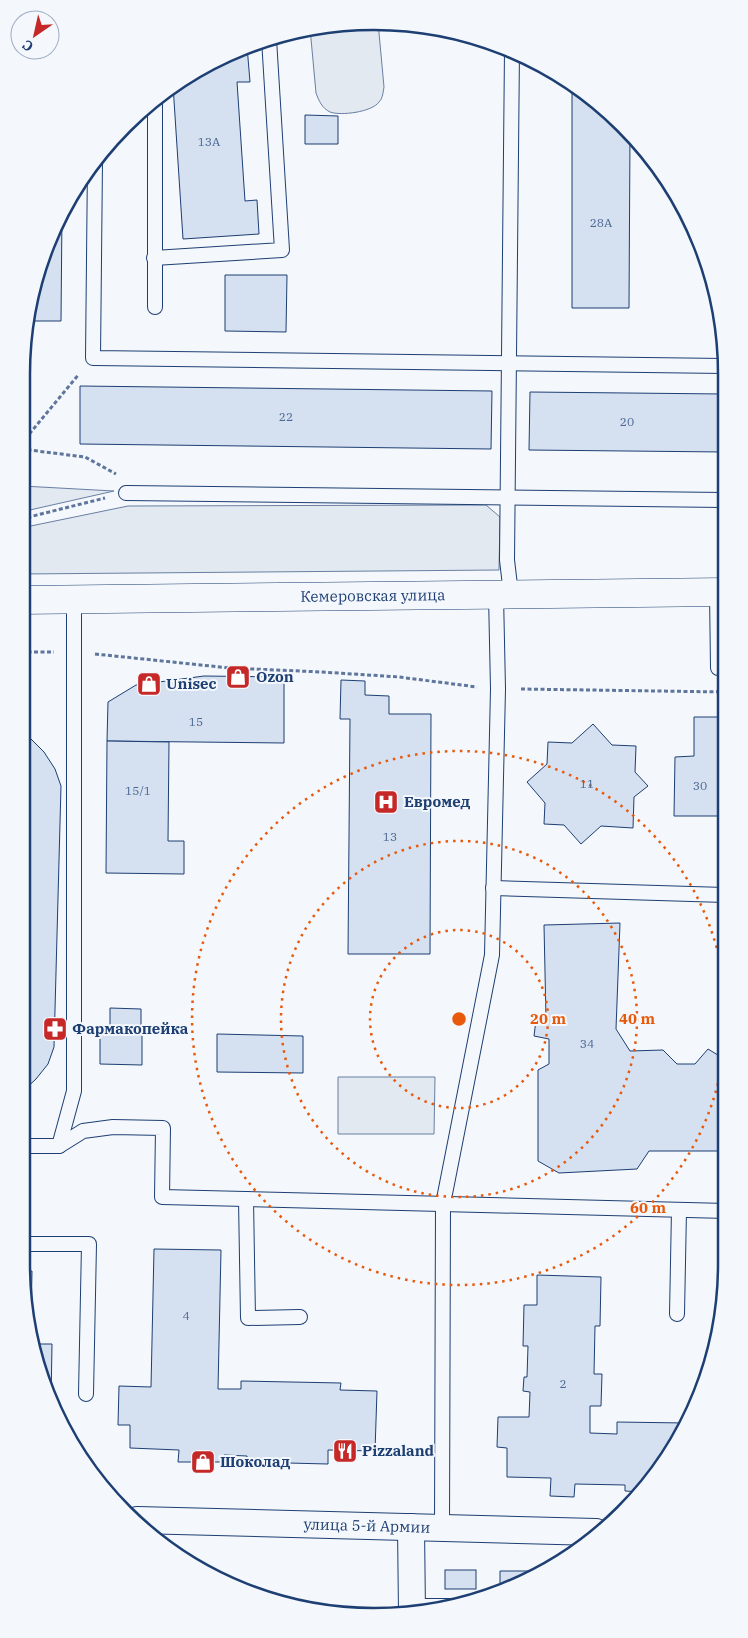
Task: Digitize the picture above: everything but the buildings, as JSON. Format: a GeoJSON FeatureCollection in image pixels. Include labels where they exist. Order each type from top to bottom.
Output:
{"type":"FeatureCollection","features":[{"type":"Feature","properties":{"kind":"main road","name":"Кемеровская улица"},"geometry":{"type":"LineString","coordinates":[[30,600],[718,592]]}},
{"type":"Feature","properties":{"kind":"street","name":"улица 5-й Армии"},"geometry":{"type":"LineString","coordinates":[[144,1520],[590,1532]]}},
{"type":"Feature","properties":{"kind":"street"},"geometry":{"type":"LineString","coordinates":[[411,1527],[412,1606]]}},
{"type":"Feature","properties":{"kind":"lane"},"geometry":{"type":"LineString","coordinates":[[154,258],[282,250],[269,46]]}},
{"type":"Feature","properties":{"kind":"lane"},"geometry":{"type":"LineString","coordinates":[[442,1528],[443,1204],[492,955],[498,689],[503,595],[507,560],[512,59]]}},
{"type":"Feature","properties":{"kind":"lane"},"geometry":{"type":"LineString","coordinates":[[155,109],[155,307]]}},
{"type":"Feature","properties":{"kind":"lane"},"geometry":{"type":"LineString","coordinates":[[95,173],[93,358],[718,366]]}},
{"type":"Feature","properties":{"kind":"lane"},"geometry":{"type":"LineString","coordinates":[[126,493],[718,500]]}},
{"type":"Feature","properties":{"kind":"lane"},"geometry":{"type":"LineString","coordinates":[[59,1146],[74,1091],[74,600]]}},
{"type":"Feature","properties":{"kind":"lane"},"geometry":{"type":"LineString","coordinates":[[493,888],[718,895]]}},
{"type":"Feature","properties":{"kind":"lane"},"geometry":{"type":"LineString","coordinates":[[30,1146],[59,1146],[83,1131],[113,1127],[163,1128],[162,1197],[718,1211]]}},
{"type":"Feature","properties":{"kind":"lane"},"geometry":{"type":"LineString","coordinates":[[246,1199],[248,1318],[300,1317]]}},
{"type":"Feature","properties":{"kind":"lane"},"geometry":{"type":"LineString","coordinates":[[677,1314],[679,1210]]}},
{"type":"Feature","properties":{"kind":"lane"},"geometry":{"type":"LineString","coordinates":[[30,1244],[89,1244],[86,1394]]}},
{"type":"Feature","properties":{"kind":"path"},"geometry":{"type":"LineString","coordinates":[[30,433],[93,358]]}},
{"type":"Feature","properties":{"kind":"path"},"geometry":{"type":"LineString","coordinates":[[30,449],[85,457],[116,474],[126,493],[30,517]]}},
{"type":"Feature","properties":{"kind":"path"},"geometry":{"type":"LineString","coordinates":[[30,652],[74,652],[230,668],[399,677],[456,686],[498,689],[718,692]]}},
{"type":"Feature","properties":{"kind":"shaded area"},"geometry":{"type":"Polygon","coordinates":[[[379,30],[384,87],[383,95],[379,102],[363,111],[341,114],[327,110],[316,93],[311,36],[329,33],[379,30]]]}},
{"type":"Feature","properties":{"kind":"shaded area"},"geometry":{"type":"Polygon","coordinates":[[[30,486],[114,491],[30,510],[30,486]]]}},
{"type":"Feature","properties":{"kind":"shaded area"},"geometry":{"type":"Polygon","coordinates":[[[486,505],[500,517],[499,570],[30,574],[30,526],[128,506],[486,505]]]}},
{"type":"Feature","properties":{"kind":"shaded area"},"geometry":{"type":"Polygon","coordinates":[[[338,1077],[435,1077],[434,1134],[338,1134],[338,1077]]]}},
{"type":"Feature","properties":{"kind":"place","name":"Ozon"},"geometry":{"type":"Point","coordinates":[238,677]}},
{"type":"Feature","properties":{"kind":"place","name":"Unisec"},"geometry":{"type":"Point","coordinates":[149,684]}},
{"type":"Feature","properties":{"kind":"place","name":"Евромед"},"geometry":{"type":"Point","coordinates":[386,802]}},
{"type":"Feature","properties":{"kind":"place","name":"Фармакопейка"},"geometry":{"type":"Point","coordinates":[55,1029]}},
{"type":"Feature","properties":{"kind":"place","name":"Pizzaland"},"geometry":{"type":"Point","coordinates":[345,1451]}},
{"type":"Feature","properties":{"kind":"place","name":"Шоколад"},"geometry":{"type":"Point","coordinates":[203,1462]}}]}
